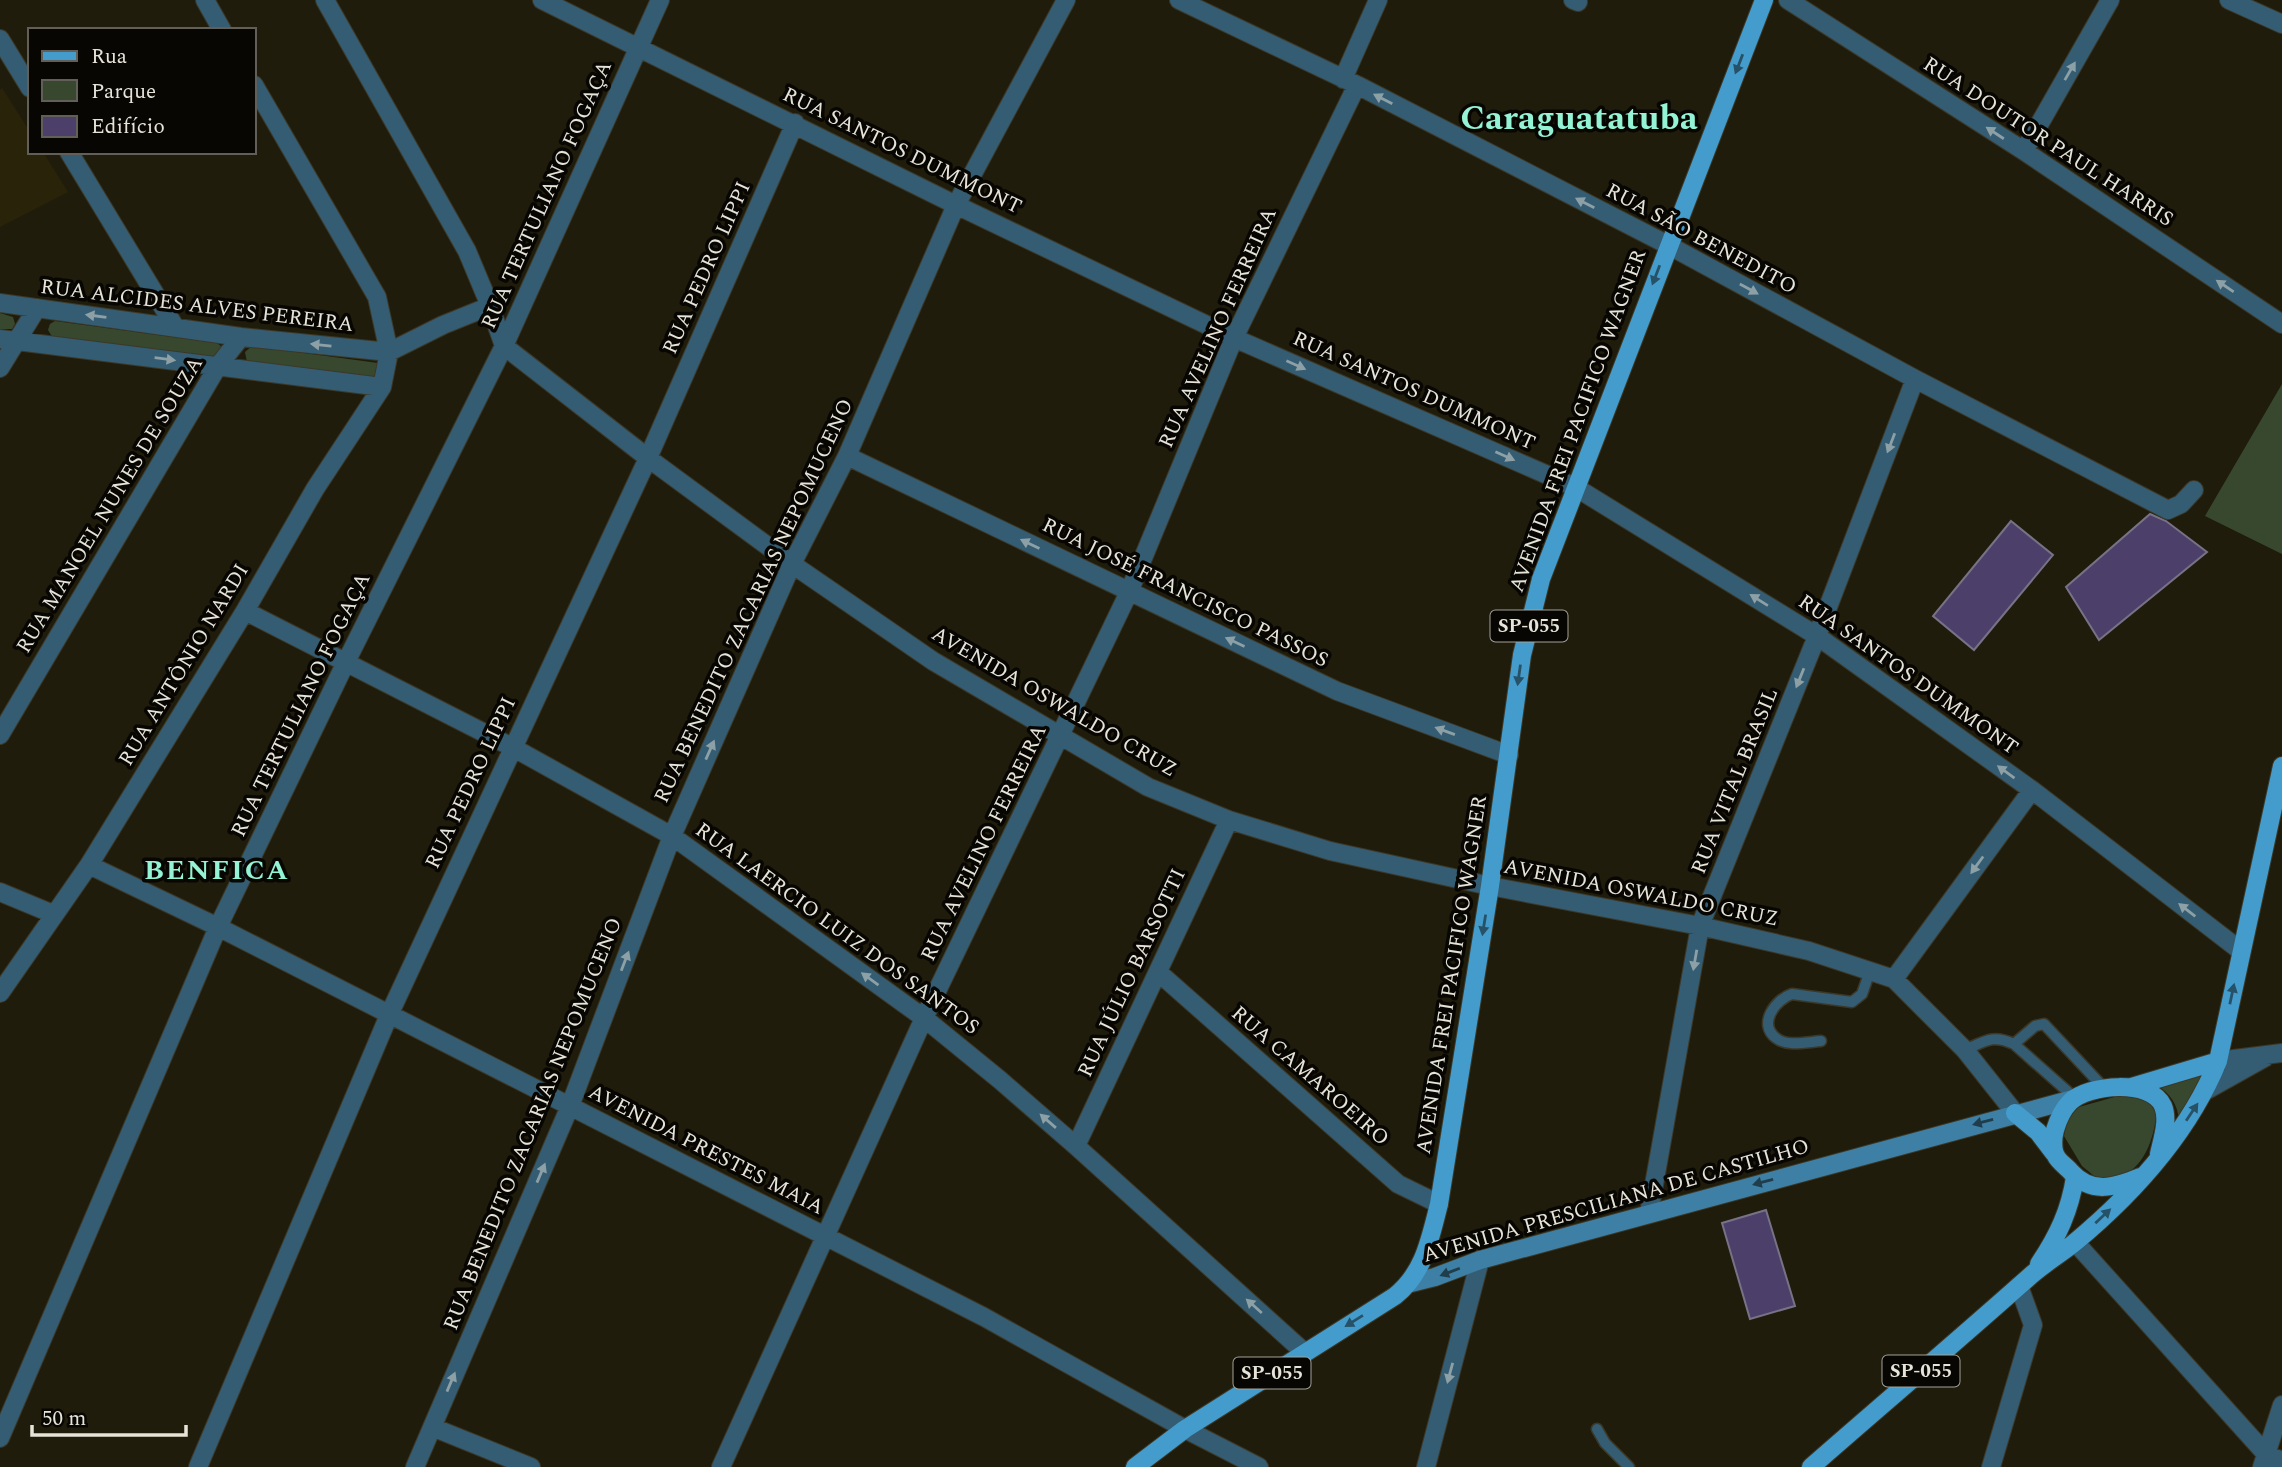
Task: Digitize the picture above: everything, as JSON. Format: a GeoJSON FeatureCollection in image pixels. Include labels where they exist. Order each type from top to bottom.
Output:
{"type":"FeatureCollection","features":[{"type":"Feature","properties":{"kind":"main road","name":"AVENIDA FREI PACIFICO WAGNER"},"geometry":{"type":"LineString","coordinates":[[1411,1283],[1428,1245],[1438,1204],[1490,886],[1522,655],[1541,579],[1764,0]]}},
{"type":"Feature","properties":{"kind":"main road","name":"SP-055"},"geometry":{"type":"LineString","coordinates":[[1811,1467],[2025,1281],[2075,1242],[2158,1159],[2207,1090],[2218,1061],[2279,792],[2282,766]]}},
{"type":"Feature","properties":{"kind":"main road"},"geometry":{"type":"LineString","coordinates":[[2056,1156],[2054,1132],[2074,1099],[2105,1089],[2131,1087],[2218,1061]]}},
{"type":"Feature","properties":{"kind":"main road"},"geometry":{"type":"LineString","coordinates":[[2131,1087],[2151,1092],[2163,1106],[2164,1127],[2158,1159]]}},
{"type":"Feature","properties":{"kind":"main road"},"geometry":{"type":"LineString","coordinates":[[2015,1114],[2038,1132],[2075,1177],[2090,1186],[2111,1187],[2143,1176]]}},
{"type":"Feature","properties":{"kind":"main road","name":"SP-055"},"geometry":{"type":"LineString","coordinates":[[2025,1281],[2053,1243],[2066,1217],[2072,1200],[2075,1177]]}},
{"type":"Feature","properties":{"kind":"main road","name":"AVENIDA PRESCILIANA DE CASTILHO"},"geometry":{"type":"LineString","coordinates":[[1135,1467],[1152,1460],[1185,1430],[1395,1296],[1411,1283]]}},
{"type":"Feature","properties":{"kind":"street"},"geometry":{"type":"LineString","coordinates":[[205,0],[221,28]]}},
{"type":"Feature","properties":{"kind":"street"},"geometry":{"type":"LineString","coordinates":[[325,0],[467,251],[505,346]]}},
{"type":"Feature","properties":{"kind":"street","name":"RUA SANTOS DUMMONT"},"geometry":{"type":"LineString","coordinates":[[541,0],[795,123],[956,205],[1234,338],[1575,487],[1817,636],[2032,790],[2241,951]]}},
{"type":"Feature","properties":{"kind":"street","name":"RUA TERTULIANO FOGAÇA"},"geometry":{"type":"LineString","coordinates":[[0,1438],[218,927],[346,662],[505,346],[660,0]]}},
{"type":"Feature","properties":{"kind":"street","name":"RUA BENEDITO ZACARIAS NEPOMUCENO"},"geometry":{"type":"LineString","coordinates":[[415,1467],[569,1106],[672,836],[792,564],[847,456],[956,205],[1066,0]]}},
{"type":"Feature","properties":{"kind":"street","name":"RUA SÃO BENEDITO"},"geometry":{"type":"LineString","coordinates":[[1179,0],[1350,82],[1668,245],[1915,379],[2168,510],[2181,504],[2194,491]]}},
{"type":"Feature","properties":{"kind":"street","name":"RUA AVELINO FERREIRA"},"geometry":{"type":"LineString","coordinates":[[721,1467],[924,1018],[1129,592],[1234,338],[1350,82],[1378,0]]}},
{"type":"Feature","properties":{"kind":"street","name":"RUA DOUTOR PAUL HARRIS"},"geometry":{"type":"LineString","coordinates":[[1788,0],[2024,151],[2282,324]]}},
{"type":"Feature","properties":{"kind":"street"},"geometry":{"type":"LineString","coordinates":[[2024,151],[2110,0]]}},
{"type":"Feature","properties":{"kind":"street"},"geometry":{"type":"LineString","coordinates":[[2229,0],[2282,24]]}},
{"type":"Feature","properties":{"kind":"street"},"geometry":{"type":"LineString","coordinates":[[0,38],[28,85]]}},
{"type":"Feature","properties":{"kind":"street"},"geometry":{"type":"LineString","coordinates":[[256,88],[377,297],[389,352],[443,324],[490,306]]}},
{"type":"Feature","properties":{"kind":"street","name":"RUA PEDRO LIPPI"},"geometry":{"type":"LineString","coordinates":[[198,1467],[389,1015],[648,458],[795,123]]}},
{"type":"Feature","properties":{"kind":"street"},"geometry":{"type":"LineString","coordinates":[[70,154],[176,327]]}},
{"type":"Feature","properties":{"kind":"street","name":"RUA ALCIDES ALVES PEREIRA"},"geometry":{"type":"LineString","coordinates":[[0,303],[241,337],[389,352]]}},
{"type":"Feature","properties":{"kind":"street"},"geometry":{"type":"LineString","coordinates":[[0,368],[9,340],[37,308]]}},
{"type":"Feature","properties":{"kind":"street","name":"RUA MANOEL NUNES DE SOUZA"},"geometry":{"type":"LineString","coordinates":[[0,735],[218,366],[241,337]]}},
{"type":"Feature","properties":{"kind":"street"},"geometry":{"type":"LineString","coordinates":[[9,340],[382,387]]}},
{"type":"Feature","properties":{"kind":"street","name":"AVENIDA OSWALDO CRUZ"},"geometry":{"type":"LineString","coordinates":[[505,346],[648,458],[792,564],[933,661],[1148,787],[1229,820],[1330,851],[1490,886],[1700,926],[1809,951],[1894,979],[1965,1050],[2015,1114]]}},
{"type":"Feature","properties":{"kind":"street","name":"RUA ANTÔNIO NARDI"},"geometry":{"type":"LineString","coordinates":[[0,993],[89,865],[245,611],[315,489],[382,387],[389,352]]}},
{"type":"Feature","properties":{"kind":"street","name":"RUA VITAL BRASIL"},"geometry":{"type":"LineString","coordinates":[[1649,1213],[1700,926],[1817,636],[1915,379]]}},
{"type":"Feature","properties":{"kind":"street","name":"RUA JOSÉ FRANCISCO PASSOS"},"geometry":{"type":"LineString","coordinates":[[847,456],[1337,691],[1508,755]]}},
{"type":"Feature","properties":{"kind":"street","name":"RUA LAERCIO LUIZ DOS SANTOS"},"geometry":{"type":"LineString","coordinates":[[245,611],[512,747],[672,836],[924,1018],[1076,1146],[1304,1352]]}},
{"type":"Feature","properties":{"kind":"street"},"geometry":{"type":"LineString","coordinates":[[1894,979],[2032,790]]}},
{"type":"Feature","properties":{"kind":"street","name":"RUA JÚLIO BARSOTTI"},"geometry":{"type":"LineString","coordinates":[[1076,1146],[1229,820]]}},
{"type":"Feature","properties":{"kind":"street","name":"AVENIDA PRESTES MAIA"},"geometry":{"type":"LineString","coordinates":[[89,865],[218,927],[984,1317],[1185,1430],[1259,1467]]}},
{"type":"Feature","properties":{"kind":"street"},"geometry":{"type":"LineString","coordinates":[[0,892],[53,914]]}},
{"type":"Feature","properties":{"kind":"street","name":"RUA CAMAROEIRO"},"geometry":{"type":"LineString","coordinates":[[1158,972],[1398,1184],[1438,1204]]}},
{"type":"Feature","properties":{"kind":"street"},"geometry":{"type":"LineString","coordinates":[[2218,1061],[2274,1055]]}},
{"type":"Feature","properties":{"kind":"street"},"geometry":{"type":"LineString","coordinates":[[2207,1090],[2274,1055]]}},
{"type":"Feature","properties":{"kind":"street","name":"AVENIDA PRESCILIANA DE CASTILHO"},"geometry":{"type":"LineString","coordinates":[[1411,1283],[1480,1260],[1649,1213],[2074,1099]]}},
{"type":"Feature","properties":{"kind":"street"},"geometry":{"type":"LineString","coordinates":[[2075,1242],[2270,1461]]}},
{"type":"Feature","properties":{"kind":"street"},"geometry":{"type":"LineString","coordinates":[[1426,1467],[1480,1260]]}},
{"type":"Feature","properties":{"kind":"street"},"geometry":{"type":"LineString","coordinates":[[1991,1467],[2033,1325],[2025,1281]]}},
{"type":"Feature","properties":{"kind":"street"},"geometry":{"type":"LineString","coordinates":[[2270,1461],[2282,1405]]}},
{"type":"Feature","properties":{"kind":"street"},"geometry":{"type":"LineString","coordinates":[[432,1427],[531,1467]]}},
{"type":"Feature","properties":{"kind":"lane"},"geometry":{"type":"LineString","coordinates":[[1821,1041],[1789,1043],[1776,1039],[1769,1026],[1775,1004],[1793,995],[1852,1002],[1862,994],[1870,971]]}},
{"type":"Feature","properties":{"kind":"lane"},"geometry":{"type":"LineString","coordinates":[[2014,1044],[2035,1026],[2044,1024],[2105,1089]]}},
{"type":"Feature","properties":{"kind":"lane"},"geometry":{"type":"LineString","coordinates":[[1965,1050],[1997,1038],[2014,1044],[2074,1099]]}},
{"type":"Feature","properties":{"kind":"lane"},"geometry":{"type":"LineString","coordinates":[[1597,1429],[1605,1443],[1629,1467]]}},
{"type":"Feature","properties":{"kind":"shaded area"},"geometry":{"type":"Polygon","coordinates":[[[2,88],[28,129],[28,154],[44,154],[68,192],[0,227],[2,88]]]}},
{"type":"Feature","properties":{"kind":"green space"},"geometry":{"type":"Polygon","coordinates":[[[0,313],[13,317],[15,324],[12,329],[0,329],[0,313]]]}},
{"type":"Feature","properties":{"kind":"green space"},"geometry":{"type":"Polygon","coordinates":[[[55,321],[217,343],[223,348],[215,359],[53,338],[48,330],[50,324],[55,321]]]}},
{"type":"Feature","properties":{"kind":"green space"},"geometry":{"type":"Polygon","coordinates":[[[252,346],[378,363],[378,379],[247,362],[245,352],[252,346]]]}},
{"type":"Feature","properties":{"kind":"green space"},"geometry":{"type":"Polygon","coordinates":[[[2282,384],[2282,554],[2205,516],[2282,384]]]}},
{"type":"Feature","properties":{"kind":"green space"},"geometry":{"type":"Polygon","coordinates":[[[2209,1071],[2179,1121],[2172,1100],[2157,1085],[2209,1071]]]}},
{"type":"Feature","properties":{"kind":"green space"},"geometry":{"type":"Polygon","coordinates":[[[2125,1094],[2147,1097],[2157,1109],[2152,1138],[2144,1156],[2131,1171],[2119,1177],[2099,1180],[2082,1166],[2064,1136],[2068,1117],[2079,1107],[2125,1094]]]}},
{"type":"Feature","properties":{"kind":"building"},"geometry":{"type":"Polygon","coordinates":[[[2150,514],[2166,521],[2207,552],[2099,640],[2066,587],[2150,514]]]}},
{"type":"Feature","properties":{"kind":"building"},"geometry":{"type":"Polygon","coordinates":[[[2011,521],[2053,555],[1974,650],[1933,616],[2011,521]]]}},
{"type":"Feature","properties":{"kind":"building"},"geometry":{"type":"Polygon","coordinates":[[[1766,1210],[1795,1306],[1750,1319],[1722,1223],[1766,1210]]]}},
{"type":"Feature","properties":{"kind":"district","name":"Caraguatatuba"},"geometry":{"type":"Point","coordinates":[1579,118]}},
{"type":"Feature","properties":{"kind":"district","name":"BENFICA"},"geometry":{"type":"Point","coordinates":[217,870]}}]}
